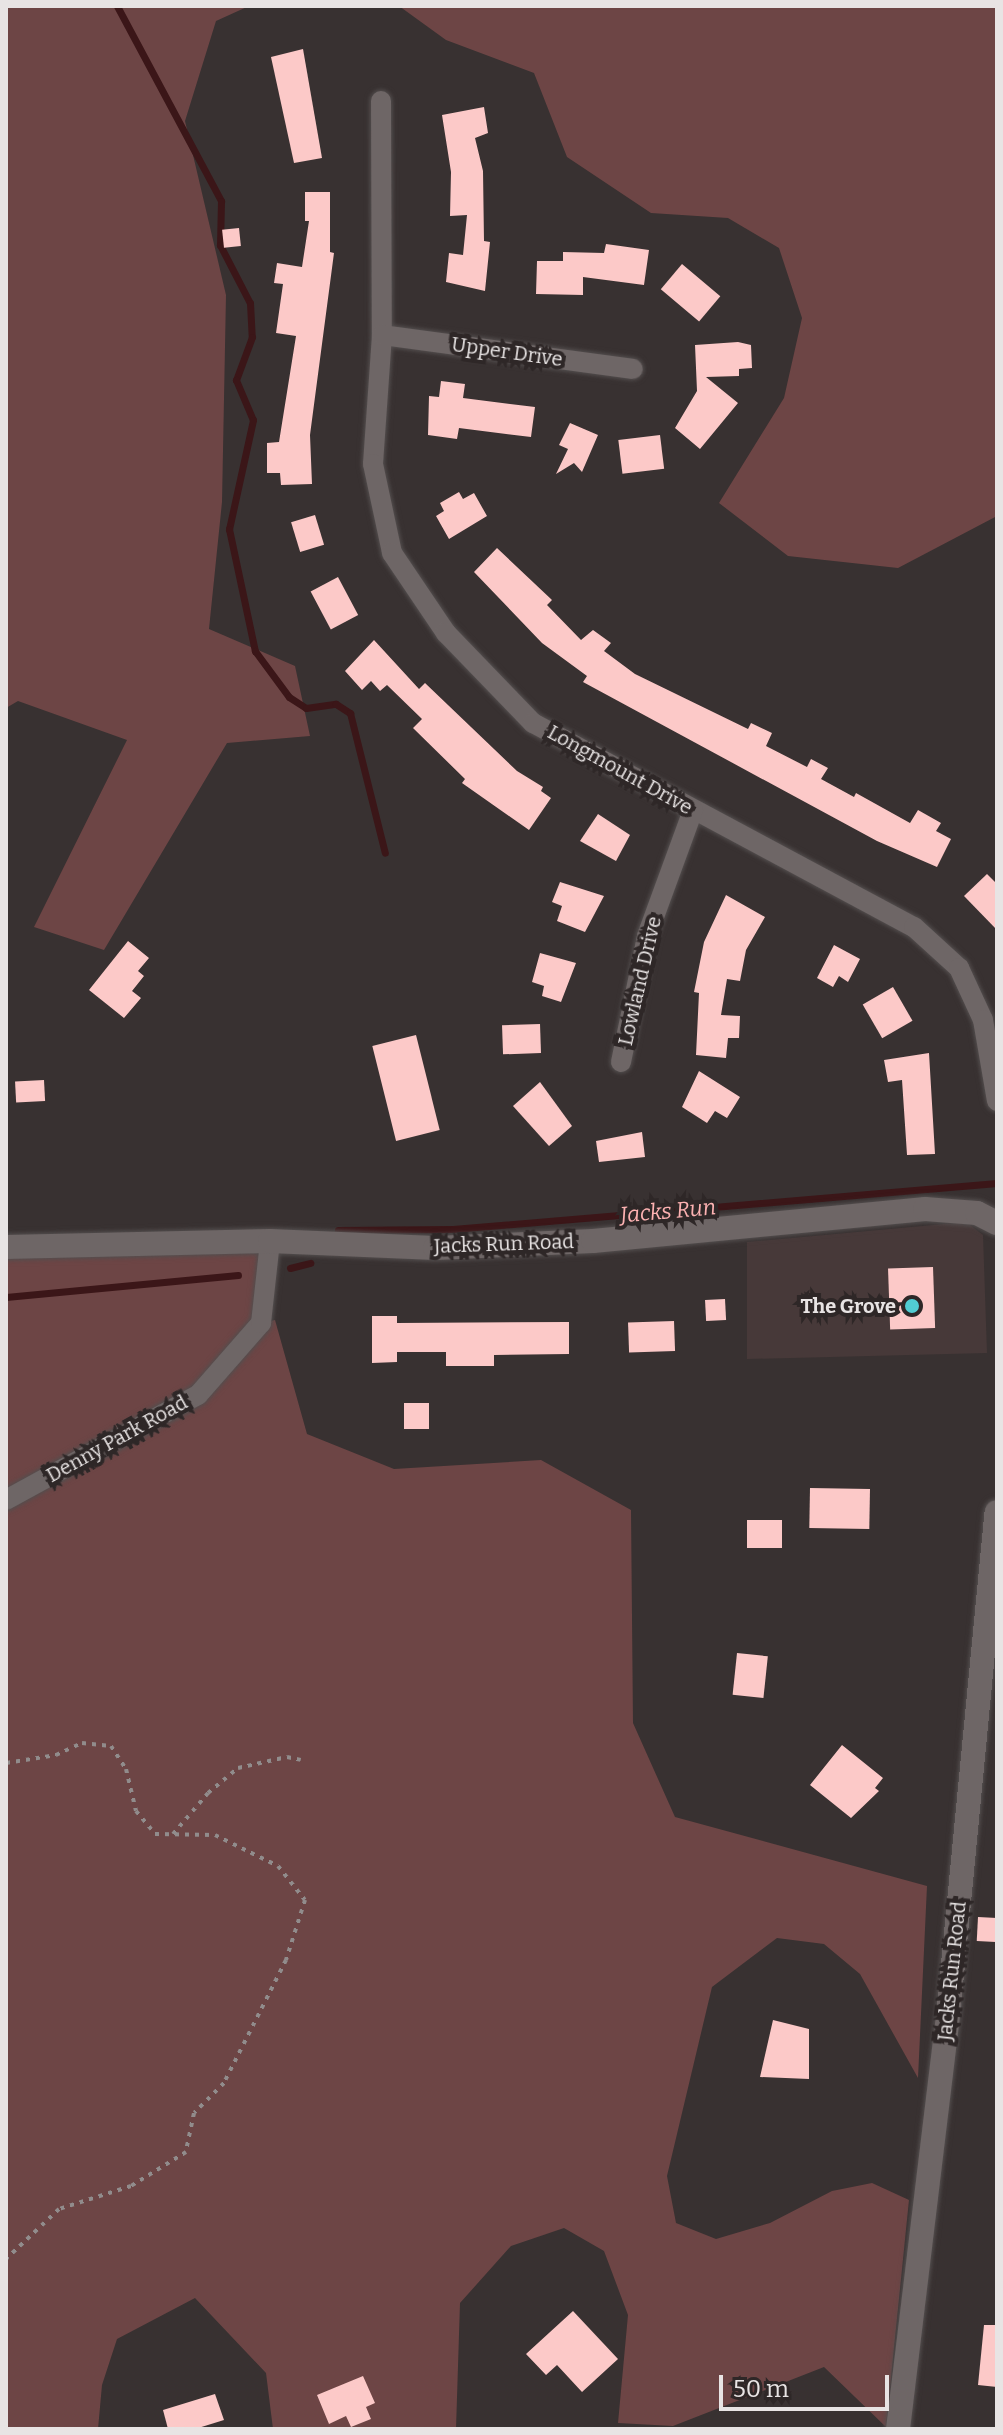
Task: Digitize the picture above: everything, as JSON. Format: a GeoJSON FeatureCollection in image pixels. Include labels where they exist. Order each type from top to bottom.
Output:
{"type":"FeatureCollection","features":[{"type":"Feature","properties":{"kind":"street","name":"Longmount Drive"},"geometry":{"type":"LineString","coordinates":[[381,101],[382,335],[373,464],[392,553],[446,633],[533,723],[914,927],[959,968],[983,1020],[997,1101]]}},
{"type":"Feature","properties":{"kind":"street","name":"Upper Drive"},"geometry":{"type":"LineString","coordinates":[[382,335],[633,369]]}},
{"type":"Feature","properties":{"kind":"street","name":"Lowland Drive"},"geometry":{"type":"LineString","coordinates":[[621,1062],[647,936],[693,810]]}},
{"type":"Feature","properties":{"kind":"street","name":"Jacks Run Road"},"geometry":{"type":"LineString","coordinates":[[6,1247],[270,1241],[435,1248],[562,1242],[925,1209],[967,1211],[997,1223]]}},
{"type":"Feature","properties":{"kind":"street","name":"Denny Park Road"},"geometry":{"type":"LineString","coordinates":[[6,1500],[198,1395],[261,1323],[270,1241]]}},
{"type":"Feature","properties":{"kind":"street","name":"Jacks Run Road"},"geometry":{"type":"LineString","coordinates":[[898,2429],[949,2006],[997,1512]]}},
{"type":"Feature","properties":{"kind":"path"},"geometry":{"type":"LineString","coordinates":[[6,1763],[56,1755],[82,1743],[111,1746],[126,1769],[136,1811],[155,1834],[215,1835],[278,1866],[305,1900],[286,1960],[224,2083],[194,2113],[186,2152],[131,2186],[59,2209],[6,2259]]}},
{"type":"Feature","properties":{"kind":"path"},"geometry":{"type":"LineString","coordinates":[[173,1834],[208,1793],[238,1768],[287,1757],[301,1760]]}},
{"type":"Feature","properties":{"kind":"shaded area"},"geometry":{"type":"Polygon","coordinates":[[[6,6],[249,6],[216,21],[185,121],[226,295],[222,502],[209,629],[295,666],[310,736],[227,743],[104,950],[34,927],[127,740],[18,701],[6,708],[6,6]]]}},
{"type":"Feature","properties":{"kind":"shaded area"},"geometry":{"type":"Polygon","coordinates":[[[399,6],[997,6],[997,516],[898,568],[788,556],[719,503],[784,398],[802,318],[779,248],[728,218],[651,213],[567,157],[534,73],[446,40],[399,6]]]}},
{"type":"Feature","properties":{"kind":"shaded area"},"geometry":{"type":"Polygon","coordinates":[[[966,1222],[983,1235],[987,1353],[747,1359],[747,1242],[966,1222]]]}},
{"type":"Feature","properties":{"kind":"shaded area"},"geometry":{"type":"Polygon","coordinates":[[[270,1241],[262,1323],[275,1320],[307,1434],[394,1469],[541,1460],[631,1510],[633,1723],[675,1817],[927,1886],[918,2078],[860,1974],[824,1944],[777,1938],[712,1987],[667,2176],[676,2223],[716,2239],[770,2223],[832,2191],[872,2183],[909,2200],[886,2427],[824,2367],[673,2426],[618,2423],[628,2315],[604,2251],[564,2228],[511,2246],[460,2303],[456,2429],[273,2429],[266,2373],[195,2298],[117,2339],[102,2385],[98,2429],[6,2429],[6,1247],[270,1241]]]}},
{"type":"Feature","properties":{"kind":"building"},"geometry":{"type":"Polygon","coordinates":[[[303,49],[322,158],[294,163],[271,57],[303,49]]]}},
{"type":"Feature","properties":{"kind":"building"},"geometry":{"type":"Polygon","coordinates":[[[484,107],[488,133],[475,138],[483,171],[484,241],[490,242],[485,291],[446,282],[449,253],[463,255],[467,215],[450,216],[451,172],[442,115],[484,107]]]}},
{"type":"Feature","properties":{"kind":"building"},"geometry":{"type":"Polygon","coordinates":[[[305,192],[330,192],[330,252],[334,253],[310,435],[312,484],[281,485],[280,473],[267,473],[267,443],[279,442],[296,336],[276,333],[283,284],[274,283],[277,263],[302,267],[309,221],[305,221],[305,192]]]}},
{"type":"Feature","properties":{"kind":"building"},"geometry":{"type":"Polygon","coordinates":[[[239,228],[241,246],[224,248],[222,230],[239,228]]]}},
{"type":"Feature","properties":{"kind":"building"},"geometry":{"type":"Polygon","coordinates":[[[606,244],[649,250],[644,285],[583,277],[583,295],[536,294],[537,261],[563,261],[563,252],[604,253],[606,244]]]}},
{"type":"Feature","properties":{"kind":"building"},"geometry":{"type":"Polygon","coordinates":[[[682,264],[720,296],[699,321],[661,289],[682,264]]]}},
{"type":"Feature","properties":{"kind":"building"},"geometry":{"type":"Polygon","coordinates":[[[738,342],[751,345],[752,368],[739,369],[739,376],[706,377],[738,403],[700,449],[675,428],[697,391],[695,345],[738,342]]]}},
{"type":"Feature","properties":{"kind":"building"},"geometry":{"type":"Polygon","coordinates":[[[441,381],[465,384],[463,398],[535,407],[531,437],[459,428],[457,439],[428,435],[429,396],[439,397],[441,381]]]}},
{"type":"Feature","properties":{"kind":"building"},"geometry":{"type":"Polygon","coordinates":[[[570,423],[598,435],[582,472],[574,463],[556,474],[568,449],[559,445],[570,423]]]}},
{"type":"Feature","properties":{"kind":"building"},"geometry":{"type":"Polygon","coordinates":[[[660,435],[664,469],[622,474],[618,440],[660,435]]]}},
{"type":"Feature","properties":{"kind":"building"},"geometry":{"type":"Polygon","coordinates":[[[459,492],[463,499],[474,493],[487,516],[449,539],[436,516],[444,511],[440,503],[459,492]]]}},
{"type":"Feature","properties":{"kind":"building"},"geometry":{"type":"Polygon","coordinates":[[[315,515],[324,545],[300,552],[291,522],[315,515]]]}},
{"type":"Feature","properties":{"kind":"building"},"geometry":{"type":"Polygon","coordinates":[[[497,548],[552,600],[547,605],[581,640],[593,630],[611,643],[604,651],[635,674],[748,729],[751,723],[772,733],[766,746],[807,767],[811,759],[828,768],[821,779],[854,797],[856,793],[910,823],[918,810],[941,823],[936,831],[951,839],[937,867],[877,841],[583,682],[587,676],[542,643],[474,572],[497,548]]]}},
{"type":"Feature","properties":{"kind":"building"},"geometry":{"type":"Polygon","coordinates":[[[338,577],[358,615],[331,630],[311,592],[338,577]]]}},
{"type":"Feature","properties":{"kind":"building"},"geometry":{"type":"Polygon","coordinates":[[[374,640],[419,689],[425,683],[517,771],[543,787],[541,791],[551,798],[529,830],[462,783],[465,779],[413,728],[422,719],[387,685],[380,691],[371,681],[362,690],[345,671],[374,640]]]}},
{"type":"Feature","properties":{"kind":"building"},"geometry":{"type":"Polygon","coordinates":[[[598,814],[630,835],[616,861],[580,841],[598,814]]]}},
{"type":"Feature","properties":{"kind":"building"},"geometry":{"type":"Polygon","coordinates":[[[987,874],[997,884],[997,930],[964,896],[987,874]]]}},
{"type":"Feature","properties":{"kind":"building"},"geometry":{"type":"Polygon","coordinates":[[[560,882],[604,896],[585,932],[557,921],[562,906],[552,902],[560,882]]]}},
{"type":"Feature","properties":{"kind":"building"},"geometry":{"type":"Polygon","coordinates":[[[726,895],[765,917],[746,950],[740,981],[727,979],[721,1015],[740,1016],[739,1038],[728,1038],[726,1058],[696,1055],[699,993],[694,992],[704,942],[726,895]]]}},
{"type":"Feature","properties":{"kind":"building"},"geometry":{"type":"Polygon","coordinates":[[[128,941],[149,958],[138,971],[144,976],[132,991],[141,998],[124,1018],[89,990],[128,941]]]}},
{"type":"Feature","properties":{"kind":"building"},"geometry":{"type":"Polygon","coordinates":[[[834,945],[860,959],[848,982],[839,976],[833,987],[817,978],[834,945]]]}},
{"type":"Feature","properties":{"kind":"building"},"geometry":{"type":"Polygon","coordinates":[[[540,953],[576,963],[561,1002],[542,996],[544,986],[532,982],[540,953]]]}},
{"type":"Feature","properties":{"kind":"building"},"geometry":{"type":"Polygon","coordinates":[[[893,987],[912,1021],[882,1038],[863,1004],[893,987]]]}},
{"type":"Feature","properties":{"kind":"building"},"geometry":{"type":"Polygon","coordinates":[[[540,1024],[541,1053],[503,1054],[502,1025],[540,1024]]]}},
{"type":"Feature","properties":{"kind":"building"},"geometry":{"type":"Polygon","coordinates":[[[416,1035],[440,1130],[396,1141],[372,1046],[416,1035]]]}},
{"type":"Feature","properties":{"kind":"building"},"geometry":{"type":"Polygon","coordinates":[[[929,1053],[935,1154],[907,1155],[902,1080],[888,1082],[884,1060],[929,1053]]]}},
{"type":"Feature","properties":{"kind":"building"},"geometry":{"type":"Polygon","coordinates":[[[699,1071],[740,1097],[727,1118],[715,1111],[707,1123],[682,1107],[699,1071]]]}},
{"type":"Feature","properties":{"kind":"building"},"geometry":{"type":"Polygon","coordinates":[[[44,1080],[45,1101],[16,1102],[15,1082],[44,1080]]]}},
{"type":"Feature","properties":{"kind":"building"},"geometry":{"type":"Polygon","coordinates":[[[540,1082],[572,1126],[549,1146],[513,1106],[540,1082]]]}},
{"type":"Feature","properties":{"kind":"building"},"geometry":{"type":"Polygon","coordinates":[[[642,1132],[645,1157],[599,1162],[596,1141],[642,1132]]]}},
{"type":"Feature","properties":{"kind":"building","name":"The Grove"},"geometry":{"type":"Polygon","coordinates":[[[933,1267],[935,1328],[890,1330],[888,1269],[933,1267]]]}},
{"type":"Feature","properties":{"kind":"building"},"geometry":{"type":"Polygon","coordinates":[[[725,1299],[726,1320],[706,1321],[705,1300],[725,1299]]]}},
{"type":"Feature","properties":{"kind":"building"},"geometry":{"type":"Polygon","coordinates":[[[372,1316],[397,1316],[397,1323],[569,1322],[569,1354],[494,1355],[494,1366],[446,1366],[446,1352],[397,1352],[397,1362],[372,1363],[372,1316]]]}},
{"type":"Feature","properties":{"kind":"building"},"geometry":{"type":"Polygon","coordinates":[[[674,1321],[675,1351],[629,1353],[628,1323],[674,1321]]]}},
{"type":"Feature","properties":{"kind":"building"},"geometry":{"type":"Polygon","coordinates":[[[404,1403],[429,1403],[429,1429],[404,1429],[404,1403]]]}},
{"type":"Feature","properties":{"kind":"building"},"geometry":{"type":"Polygon","coordinates":[[[810,1488],[870,1489],[869,1529],[809,1528],[810,1488]]]}},
{"type":"Feature","properties":{"kind":"building"},"geometry":{"type":"Polygon","coordinates":[[[747,1520],[782,1520],[782,1548],[747,1548],[747,1520]]]}},
{"type":"Feature","properties":{"kind":"building"},"geometry":{"type":"Polygon","coordinates":[[[737,1653],[768,1656],[763,1698],[733,1695],[737,1653]]]}},
{"type":"Feature","properties":{"kind":"building"},"geometry":{"type":"Polygon","coordinates":[[[842,1745],[883,1778],[875,1788],[879,1791],[851,1818],[810,1785],[842,1745]]]}},
{"type":"Feature","properties":{"kind":"building"},"geometry":{"type":"Polygon","coordinates":[[[978,1917],[997,1918],[996,1942],[977,1941],[978,1917]]]}},
{"type":"Feature","properties":{"kind":"building"},"geometry":{"type":"Polygon","coordinates":[[[773,2020],[809,2029],[809,2079],[760,2077],[773,2020]]]}},
{"type":"Feature","properties":{"kind":"building"},"geometry":{"type":"Polygon","coordinates":[[[573,2311],[618,2359],[582,2392],[557,2365],[546,2375],[526,2354],[573,2311]]]}},
{"type":"Feature","properties":{"kind":"building"},"geometry":{"type":"Polygon","coordinates":[[[984,2325],[997,2325],[997,2387],[978,2385],[984,2325]]]}},
{"type":"Feature","properties":{"kind":"building"},"geometry":{"type":"Polygon","coordinates":[[[363,2376],[375,2403],[366,2407],[371,2419],[351,2427],[346,2416],[329,2424],[317,2395],[363,2376]]]}},
{"type":"Feature","properties":{"kind":"building"},"geometry":{"type":"Polygon","coordinates":[[[215,2394],[224,2420],[195,2429],[168,2429],[163,2410],[215,2394]]]}},
{"type":"Feature","properties":{"kind":"waterway"},"geometry":{"type":"LineString","coordinates":[[117,6],[221,201],[220,245],[250,303],[252,337],[236,380],[253,420],[229,529],[255,651],[289,697],[306,708],[336,704],[350,713],[385,853]]}},
{"type":"Feature","properties":{"kind":"waterway","name":"Jacks Run"},"geometry":{"type":"LineString","coordinates":[[338,1230],[453,1229],[997,1183]]}},
{"type":"Feature","properties":{"kind":"waterway","name":"Jacks Run"},"geometry":{"type":"LineString","coordinates":[[290,1268],[310,1263]]}},
{"type":"Feature","properties":{"kind":"waterway","name":"Jacks Run"},"geometry":{"type":"LineString","coordinates":[[6,1297],[238,1275]]}},
{"type":"Feature","properties":{"kind":"place","name":"The Grove"},"geometry":{"type":"Point","coordinates":[912,1306]}}]}
